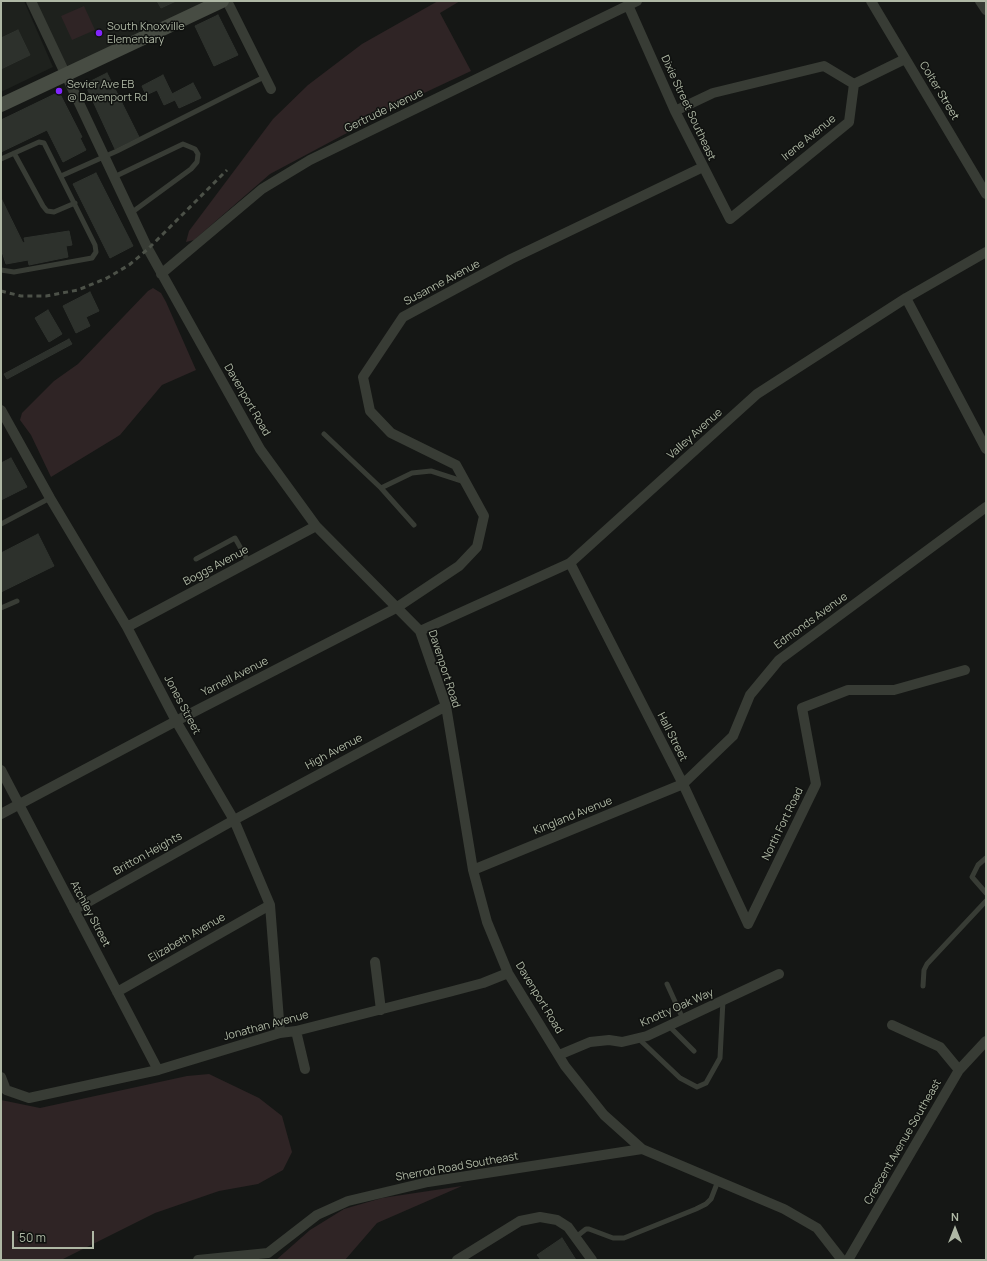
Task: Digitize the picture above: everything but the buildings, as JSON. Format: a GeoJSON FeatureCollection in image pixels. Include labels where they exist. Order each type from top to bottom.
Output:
{"type":"FeatureCollection","features":[{"type":"Feature","properties":{"kind":"main road"},"geometry":{"type":"LineString","coordinates":[[1,105],[65,73],[222,1]]}},
{"type":"Feature","properties":{"kind":"street","name":"Davenport Road"},"geometry":{"type":"LineString","coordinates":[[31,1],[161,274],[260,449],[316,526],[420,631],[446,706],[473,870],[487,922],[508,973],[565,1066],[604,1115],[642,1149],[784,1209],[817,1228],[842,1260]]}},
{"type":"Feature","properties":{"kind":"street"},"geometry":{"type":"LineString","coordinates":[[227,1],[264,78],[271,89]]}},
{"type":"Feature","properties":{"kind":"street","name":"Colter Street"},"geometry":{"type":"LineString","coordinates":[[872,1],[986,194]]}},
{"type":"Feature","properties":{"kind":"street"},"geometry":{"type":"LineString","coordinates":[[980,1],[986,10]]}},
{"type":"Feature","properties":{"kind":"street","name":"Dixie Street Southeast"},"geometry":{"type":"LineString","coordinates":[[632,3],[675,111],[730,219]]}},
{"type":"Feature","properties":{"kind":"street","name":"Gertrude Avenue"},"geometry":{"type":"LineString","coordinates":[[161,274],[262,189],[310,160],[632,3]]}},
{"type":"Feature","properties":{"kind":"street"},"geometry":{"type":"LineString","coordinates":[[675,111],[713,93],[824,66],[854,84],[905,59]]}},
{"type":"Feature","properties":{"kind":"street","name":"Irene Avenue"},"geometry":{"type":"LineString","coordinates":[[730,219],[849,122],[854,84]]}},
{"type":"Feature","properties":{"kind":"street","name":"Susanne Avenue"},"geometry":{"type":"LineString","coordinates":[[396,608],[459,566],[477,547],[484,516],[456,465],[391,433],[370,411],[363,377],[403,317],[511,260],[703,167]]}},
{"type":"Feature","properties":{"kind":"street","name":"Valley Avenue"},"geometry":{"type":"LineString","coordinates":[[420,631],[570,563],[757,394],[906,298],[986,252]]}},
{"type":"Feature","properties":{"kind":"street"},"geometry":{"type":"LineString","coordinates":[[906,298],[986,449]]}},
{"type":"Feature","properties":{"kind":"street","name":"Jones Street"},"geometry":{"type":"LineString","coordinates":[[1,410],[50,498],[127,627],[176,721],[234,820],[270,905],[280,1033]]}},
{"type":"Feature","properties":{"kind":"street","name":"Edmonds Avenue"},"geometry":{"type":"LineString","coordinates":[[683,784],[733,736],[750,695],[779,660],[986,506]]}},
{"type":"Feature","properties":{"kind":"street","name":"Boggs Avenue"},"geometry":{"type":"LineString","coordinates":[[127,627],[316,526]]}},
{"type":"Feature","properties":{"kind":"street","name":"Hall Street"},"geometry":{"type":"LineString","coordinates":[[570,563],[683,784],[748,924]]}},
{"type":"Feature","properties":{"kind":"street","name":"Yarnell Avenue"},"geometry":{"type":"LineString","coordinates":[[1,814],[176,721],[396,608]]}},
{"type":"Feature","properties":{"kind":"street","name":"North Fort Road"},"geometry":{"type":"LineString","coordinates":[[748,924],[816,784],[802,708],[848,690],[894,690],[965,670]]}},
{"type":"Feature","properties":{"kind":"street","name":"High Avenue"},"geometry":{"type":"LineString","coordinates":[[234,820],[446,706]]}},
{"type":"Feature","properties":{"kind":"street","name":"Atchley Street"},"geometry":{"type":"LineString","coordinates":[[1,770],[158,1070]]}},
{"type":"Feature","properties":{"kind":"street","name":"Kingland Avenue"},"geometry":{"type":"LineString","coordinates":[[473,870],[683,784]]}},
{"type":"Feature","properties":{"kind":"street","name":"Britton Heights"},"geometry":{"type":"LineString","coordinates":[[74,910],[234,820]]}},
{"type":"Feature","properties":{"kind":"street","name":"Elizabeth Avenue"},"geometry":{"type":"LineString","coordinates":[[117,992],[270,905]]}},
{"type":"Feature","properties":{"kind":"street"},"geometry":{"type":"LineString","coordinates":[[375,962],[381,1010]]}},
{"type":"Feature","properties":{"kind":"street","name":"Jonathan Avenue"},"geometry":{"type":"LineString","coordinates":[[1,1077],[6,1090],[29,1098],[158,1070],[280,1033],[296,1031],[381,1010],[483,983],[508,973]]}},
{"type":"Feature","properties":{"kind":"street","name":"Knotty Oak Way"},"geometry":{"type":"LineString","coordinates":[[559,1055],[590,1042],[608,1040],[622,1042],[638,1038],[669,1026],[778,974]]}},
{"type":"Feature","properties":{"kind":"street"},"geometry":{"type":"LineString","coordinates":[[892,1025],[940,1047],[959,1070]]}},
{"type":"Feature","properties":{"kind":"street"},"geometry":{"type":"LineString","coordinates":[[296,1031],[305,1069]]}},
{"type":"Feature","properties":{"kind":"street","name":"Crescent Avenue Southeast"},"geometry":{"type":"LineString","coordinates":[[848,1260],[959,1070],[986,1041]]}},
{"type":"Feature","properties":{"kind":"street","name":"Sherrod Road Southeast"},"geometry":{"type":"LineString","coordinates":[[198,1260],[268,1253],[317,1215],[348,1201],[428,1182],[642,1149]]}},
{"type":"Feature","properties":{"kind":"street"},"geometry":{"type":"LineString","coordinates":[[457,1260],[520,1220],[540,1217],[557,1220],[568,1228],[592,1260]]}},
{"type":"Feature","properties":{"kind":"lane"},"geometry":{"type":"LineString","coordinates":[[61,176],[104,156],[117,152],[264,78]]}},
{"type":"Feature","properties":{"kind":"lane"},"geometry":{"type":"LineString","coordinates":[[1,159],[39,142],[44,143],[75,203],[95,245],[96,252],[92,258],[14,272],[1,270]]}},
{"type":"Feature","properties":{"kind":"lane"},"geometry":{"type":"LineString","coordinates":[[114,177],[183,144],[195,149],[198,154],[197,162],[191,169],[131,213]]}},
{"type":"Feature","properties":{"kind":"lane"},"geometry":{"type":"LineString","coordinates":[[14,153],[43,206],[47,210],[54,212],[75,203]]}},
{"type":"Feature","properties":{"kind":"lane"},"geometry":{"type":"LineString","coordinates":[[324,434],[382,488],[414,525]]}},
{"type":"Feature","properties":{"kind":"lane"},"geometry":{"type":"LineString","coordinates":[[382,488],[412,473],[431,471],[466,483]]}},
{"type":"Feature","properties":{"kind":"lane"},"geometry":{"type":"LineString","coordinates":[[1,524],[50,498]]}},
{"type":"Feature","properties":{"kind":"lane"},"geometry":{"type":"LineString","coordinates":[[196,559],[235,538],[248,563]]}},
{"type":"Feature","properties":{"kind":"lane"},"geometry":{"type":"LineString","coordinates":[[1,608],[17,601]]}},
{"type":"Feature","properties":{"kind":"lane"},"geometry":{"type":"LineString","coordinates":[[986,858],[978,864],[972,877],[986,893]]}},
{"type":"Feature","properties":{"kind":"lane"},"geometry":{"type":"LineString","coordinates":[[923,986],[923,978],[927,964],[986,901]]}},
{"type":"Feature","properties":{"kind":"lane"},"geometry":{"type":"LineString","coordinates":[[667,984],[683,1019]]}},
{"type":"Feature","properties":{"kind":"lane"},"geometry":{"type":"LineString","coordinates":[[638,1038],[680,1078],[697,1087],[706,1083],[720,1058],[723,1000]]}},
{"type":"Feature","properties":{"kind":"lane"},"geometry":{"type":"LineString","coordinates":[[669,1026],[694,1051]]}},
{"type":"Feature","properties":{"kind":"lane"},"geometry":{"type":"LineString","coordinates":[[576,1237],[589,1229],[613,1238],[624,1238],[706,1204],[711,1199],[718,1181]]}},
{"type":"Feature","properties":{"kind":"shaded area"},"geometry":{"type":"Polygon","coordinates":[[[1,1],[24,1],[53,67],[1,92],[1,1]]]}},
{"type":"Feature","properties":{"kind":"shaded area","name":"South Knoxville Elementary"},"geometry":{"type":"Polygon","coordinates":[[[31,1],[222,1],[65,73],[31,1]]]}},
{"type":"Feature","properties":{"kind":"shaded area"},"geometry":{"type":"Polygon","coordinates":[[[438,1],[460,1],[440,13],[471,71],[407,101],[270,174],[194,240],[186,242],[189,231],[273,119],[308,85],[362,44],[438,1]]]}},
{"type":"Feature","properties":{"kind":"shaded area"},"geometry":{"type":"Polygon","coordinates":[[[84,6],[95,30],[72,40],[61,16],[84,6]]]}},
{"type":"Feature","properties":{"kind":"shaded area"},"geometry":{"type":"Polygon","coordinates":[[[153,288],[161,293],[166,302],[196,370],[162,385],[120,435],[51,477],[31,435],[20,420],[22,413],[54,381],[78,364],[148,291],[153,288]]]}},
{"type":"Feature","properties":{"kind":"shaded area"},"geometry":{"type":"Polygon","coordinates":[[[209,1074],[259,1098],[282,1116],[292,1152],[283,1170],[258,1184],[219,1191],[155,1213],[61,1260],[1,1260],[1,1100],[40,1108],[187,1076],[209,1074]]]}},
{"type":"Feature","properties":{"kind":"shaded area"},"geometry":{"type":"Polygon","coordinates":[[[462,1186],[377,1223],[345,1260],[276,1260],[310,1230],[344,1209],[382,1198],[462,1186]]]}},
{"type":"Feature","properties":{"kind":"railway"},"geometry":{"type":"LineString","coordinates":[[1,291],[21,296],[46,296],[78,290],[107,278],[129,265],[148,249],[227,170]]}},
{"type":"Feature","properties":{"kind":"place","name":"South Knoxville Elementary"},"geometry":{"type":"Point","coordinates":[99,33]}},
{"type":"Feature","properties":{"kind":"place","name":"Sevier Ave EB @ Davenport Rd"},"geometry":{"type":"Point","coordinates":[59,91]}}]}
